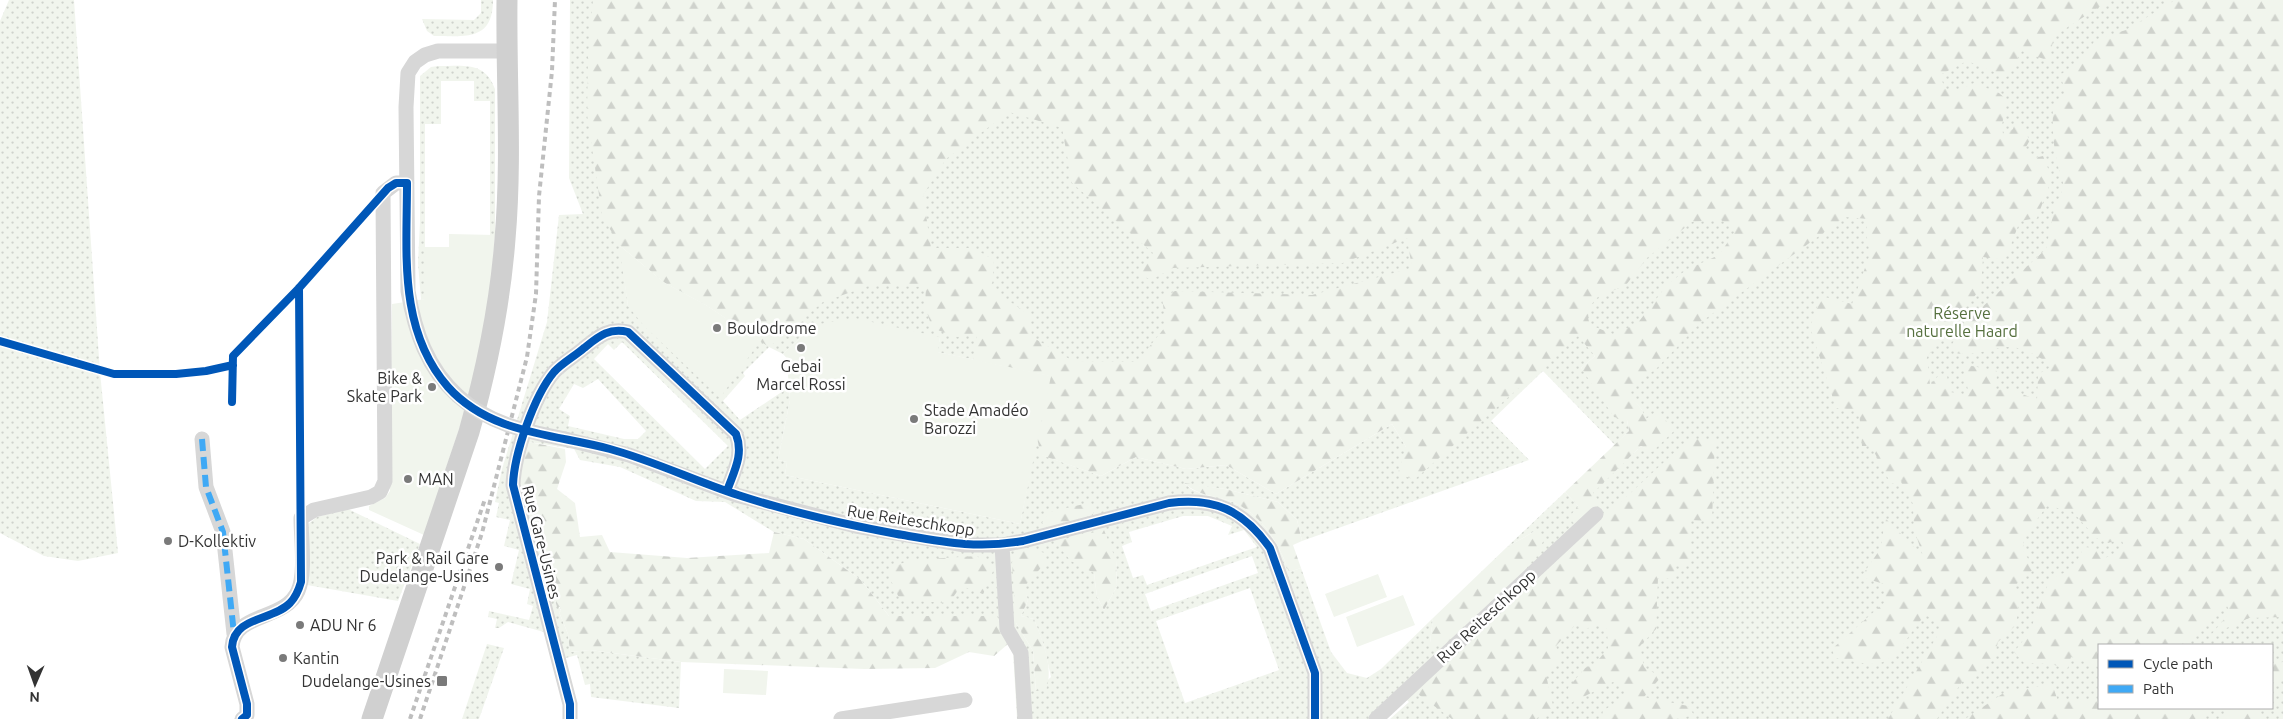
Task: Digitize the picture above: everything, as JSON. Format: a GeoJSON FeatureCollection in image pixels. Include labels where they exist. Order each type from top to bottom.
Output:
{"type":"FeatureCollection","features":[{"type":"Feature","properties":{"kind":"main road"},"geometry":{"type":"LineString","coordinates":[[372,719],[469,432],[482,388],[494,330],[507,216],[507,0]]}},
{"type":"Feature","properties":{"kind":"street"},"geometry":{"type":"LineString","coordinates":[[234,634],[245,625],[280,610],[290,603],[297,593],[301,582],[301,518],[314,510],[371,497],[380,492],[385,481],[383,194],[396,183],[407,183],[406,85],[408,73],[415,62],[425,55],[438,51],[507,51]]}},
{"type":"Feature","properties":{"kind":"street","name":"Rue Reiteschkopp"},"geometry":{"type":"LineString","coordinates":[[407,183],[408,291],[413,319],[421,344],[433,367],[458,396],[490,419],[516,429],[565,438],[629,455],[727,491],[776,506],[856,526],[965,545],[1002,545],[1024,541],[1168,503],[1198,502],[1226,508],[1244,518],[1259,532],[1270,548],[1315,673],[1315,719]]}},
{"type":"Feature","properties":{"kind":"street","name":"Rue Gare-Usines"},"geometry":{"type":"LineString","coordinates":[[570,719],[570,704],[513,485],[513,468],[546,384],[555,371],[603,334],[620,330],[628,332],[736,434],[740,444],[740,455],[727,491]]}},
{"type":"Feature","properties":{"kind":"street"},"geometry":{"type":"LineString","coordinates":[[202,439],[206,487],[223,532],[234,634],[232,647],[247,704],[247,715],[242,719]]}},
{"type":"Feature","properties":{"kind":"street","name":"Rue Reiteschkopp"},"geometry":{"type":"LineString","coordinates":[[1376,719],[1596,514]]}},
{"type":"Feature","properties":{"kind":"street"},"geometry":{"type":"LineString","coordinates":[[1002,545],[1006,629],[1021,653],[1025,719]]}},
{"type":"Feature","properties":{"kind":"street"},"geometry":{"type":"LineString","coordinates":[[841,719],[965,700]]}},
{"type":"Feature","properties":{"kind":"green space"},"geometry":{"type":"Polygon","coordinates":[[[9,0],[74,0],[100,372],[118,553],[78,561],[44,556],[0,533],[0,21],[9,0]]]}},
{"type":"Feature","properties":{"kind":"green space"},"geometry":{"type":"Polygon","coordinates":[[[481,0],[493,0],[492,13],[483,29],[476,33],[457,36],[434,36],[427,31],[422,19],[474,20],[481,13],[481,0]]]}},
{"type":"Feature","properties":{"kind":"green space","name":"Réserve naturelle Haard"},"geometry":{"type":"Polygon","coordinates":[[[570,0],[2283,0],[2283,719],[1390,719],[1409,702],[1402,695],[1376,719],[1017,719],[1013,651],[997,617],[889,616],[861,580],[804,539],[774,532],[725,502],[696,501],[620,467],[580,460],[574,449],[529,442],[521,470],[521,484],[557,607],[561,611],[559,612],[568,634],[570,652],[590,650],[681,662],[679,708],[591,697],[590,684],[585,685],[577,655],[558,660],[551,634],[508,622],[499,628],[495,628],[497,619],[488,617],[489,611],[529,620],[533,606],[527,604],[530,589],[511,584],[519,550],[504,546],[510,520],[496,517],[499,503],[495,502],[502,469],[547,322],[559,215],[583,214],[569,178],[570,0]],[[620,245],[628,306],[760,341],[706,305],[665,283],[620,245]],[[814,325],[783,354],[769,347],[743,373],[745,376],[723,401],[740,420],[789,387],[790,400],[778,460],[787,462],[785,475],[1020,524],[1037,438],[1042,455],[1101,476],[1136,457],[1186,469],[1226,465],[1276,494],[1392,424],[1406,447],[1463,437],[1383,416],[1051,376],[937,352],[940,338],[814,325]],[[622,342],[614,350],[608,344],[594,359],[705,469],[728,446],[622,342]],[[1592,352],[1595,356],[1581,368],[1627,420],[1629,431],[1615,445],[1543,371],[1491,421],[1529,460],[1302,541],[1297,520],[1278,502],[1225,489],[1185,484],[1200,493],[1239,505],[1258,519],[1273,538],[1289,572],[1301,568],[1331,652],[1347,673],[1367,678],[1381,669],[1433,618],[1430,643],[1535,531],[1507,547],[1565,492],[1578,506],[1641,446],[1652,451],[1642,410],[1592,352]],[[598,379],[583,388],[574,384],[559,409],[570,416],[568,426],[624,439],[638,439],[646,431],[598,379]],[[1183,516],[1129,532],[1132,542],[1122,546],[1133,578],[1143,575],[1147,585],[1257,547],[1244,530],[1228,535],[1232,526],[1208,516],[1183,516]],[[1027,548],[1016,623],[1033,651],[1036,691],[1051,677],[1044,646],[1034,619],[1021,616],[1028,600],[1023,587],[1027,548]],[[1252,556],[1145,594],[1151,611],[1258,573],[1252,556]],[[1116,560],[1094,573],[1097,597],[1104,610],[1117,586],[1116,560]],[[1250,588],[1156,621],[1185,703],[1279,670],[1250,588]]]}},
{"type":"Feature","properties":{"kind":"green space","name":"Réserve naturelle Haard"},"geometry":{"type":"Polygon","coordinates":[[[593,0],[2110,0],[2054,36],[2049,61],[2022,51],[2007,77],[1967,61],[1940,75],[1945,89],[1961,89],[1974,83],[1999,93],[2007,100],[2002,125],[2003,134],[2013,129],[2016,118],[2030,140],[2026,147],[2030,159],[2043,156],[2052,178],[2037,218],[2020,221],[2005,260],[1983,257],[1981,288],[1927,357],[1930,385],[1939,375],[1947,376],[1950,392],[1969,395],[1964,371],[1967,365],[1997,371],[1996,390],[2010,389],[2037,400],[2038,374],[2053,366],[2019,348],[2006,347],[1961,354],[1955,353],[1952,344],[1969,319],[2046,249],[2054,210],[2064,186],[2054,147],[2053,129],[2053,107],[2066,93],[2060,75],[2084,58],[2095,40],[2126,30],[2175,0],[2283,0],[2283,617],[2249,618],[2211,635],[2230,612],[2226,604],[2185,643],[2098,644],[2098,667],[2071,657],[2067,670],[2052,664],[2024,663],[2014,652],[2029,633],[2050,579],[2073,569],[2084,547],[2095,548],[2105,558],[2125,548],[2121,539],[2108,543],[2096,538],[2072,511],[2047,506],[2024,537],[2023,550],[2034,569],[2012,588],[2020,597],[2016,625],[1998,642],[1993,660],[1975,676],[1962,682],[1937,719],[1888,719],[1943,626],[1926,615],[1897,652],[1882,662],[1869,664],[1835,658],[1832,649],[1886,601],[1884,584],[1861,577],[1881,548],[1885,518],[1923,556],[1914,529],[1913,504],[1901,481],[1891,484],[1871,446],[1862,446],[1859,410],[1836,408],[1810,327],[1821,296],[1852,304],[1870,254],[1866,233],[1868,219],[1845,217],[1701,322],[1657,368],[1627,391],[1642,410],[1646,419],[1658,410],[1674,431],[1652,452],[1641,446],[1593,493],[1599,501],[1578,521],[1573,523],[1570,516],[1578,506],[1565,492],[1629,431],[1627,420],[1614,417],[1581,368],[1595,356],[1578,336],[1414,480],[1398,473],[1406,447],[1392,424],[1276,494],[1226,465],[1186,469],[1136,457],[1101,476],[1041,455],[1037,438],[1050,376],[973,360],[977,334],[957,337],[932,328],[925,306],[926,287],[871,285],[823,302],[769,347],[706,305],[665,283],[619,245],[602,215],[587,114],[588,57],[593,0]],[[1009,112],[946,159],[923,195],[931,248],[973,248],[994,260],[992,289],[1029,315],[1032,337],[1073,361],[1137,362],[1166,326],[1162,298],[1175,291],[1312,295],[1412,268],[1407,238],[1343,263],[1173,268],[1151,280],[1139,274],[1153,253],[1072,183],[1062,128],[1009,112]],[[1721,220],[1692,222],[1647,258],[1626,285],[1598,297],[1590,306],[1588,318],[1590,325],[1613,334],[1637,324],[1667,285],[1686,270],[1719,255],[1736,230],[1721,220]]]}},
{"type":"Feature","properties":{"kind":"green space"},"geometry":{"type":"Polygon","coordinates":[[[465,66],[479,69],[491,80],[495,89],[495,235],[490,235],[490,101],[474,101],[474,81],[441,81],[441,124],[425,124],[425,299],[421,300],[418,263],[420,222],[420,76],[431,67],[465,66]]]}},
{"type":"Feature","properties":{"kind":"green space","name":"Bike & Skate Park"},"geometry":{"type":"Polygon","coordinates":[[[449,234],[495,235],[490,296],[469,399],[424,535],[369,510],[369,506],[385,498],[390,491],[392,304],[425,299],[424,247],[449,247],[449,234]]]}},
{"type":"Feature","properties":{"kind":"green space"},"geometry":{"type":"Polygon","coordinates":[[[619,245],[665,283],[706,305],[760,341],[720,398],[644,326],[628,306],[619,245]]]}},
{"type":"Feature","properties":{"kind":"green space","name":"Stade Amadéo Barozzi"},"geometry":{"type":"Polygon","coordinates":[[[854,318],[940,337],[938,352],[1051,376],[1020,524],[785,475],[787,462],[778,460],[790,400],[788,375],[792,364],[783,354],[814,325],[854,318]]]}},
{"type":"Feature","properties":{"kind":"green space"},"geometry":{"type":"Polygon","coordinates":[[[1689,439],[1715,440],[1712,521],[1691,520],[1689,566],[1675,565],[1674,579],[1658,578],[1656,629],[1640,646],[1644,667],[1661,677],[1644,697],[1688,706],[1694,715],[1676,719],[1601,719],[1603,711],[1625,696],[1623,687],[1613,682],[1569,704],[1568,688],[1585,668],[1595,664],[1608,648],[1607,629],[1597,622],[1587,629],[1577,623],[1556,646],[1560,659],[1546,675],[1554,710],[1535,719],[1452,719],[1415,692],[1689,439]]]}},
{"type":"Feature","properties":{"kind":"green space"},"geometry":{"type":"Polygon","coordinates":[[[529,442],[565,449],[566,462],[557,489],[575,503],[580,537],[602,535],[610,552],[687,558],[769,553],[774,532],[804,539],[861,580],[889,616],[997,616],[1008,644],[994,656],[969,652],[935,668],[864,669],[681,662],[590,650],[570,652],[568,634],[559,612],[561,611],[560,607],[557,607],[521,484],[521,470],[529,442]]]}},
{"type":"Feature","properties":{"kind":"green space"},"geometry":{"type":"Polygon","coordinates":[[[1184,483],[1225,489],[1278,502],[1297,520],[1302,541],[1293,545],[1301,568],[1289,572],[1273,538],[1258,519],[1249,512],[1239,505],[1199,492],[1184,483]]]}},
{"type":"Feature","properties":{"kind":"green space"},"geometry":{"type":"Polygon","coordinates":[[[1084,504],[1095,508],[1093,515],[1047,527],[1042,523],[1049,512],[1084,504]]]}},
{"type":"Feature","properties":{"kind":"green space"},"geometry":{"type":"Polygon","coordinates":[[[348,509],[420,544],[398,601],[307,585],[307,525],[317,517],[348,509]]]}},
{"type":"Feature","properties":{"kind":"green space"},"geometry":{"type":"Polygon","coordinates":[[[1104,530],[1116,560],[1117,586],[1104,610],[1097,597],[1094,573],[1071,561],[1059,547],[1060,540],[1104,530]]]}},
{"type":"Feature","properties":{"kind":"green space"},"geometry":{"type":"Polygon","coordinates":[[[1535,531],[1546,537],[1525,571],[1448,643],[1432,646],[1430,643],[1433,618],[1507,547],[1535,531]]]}},
{"type":"Feature","properties":{"kind":"green space"},"geometry":{"type":"Polygon","coordinates":[[[1027,548],[1045,553],[1047,561],[1024,587],[1028,600],[1021,616],[1034,619],[1048,663],[1049,672],[1046,690],[1036,691],[1033,651],[1016,623],[1012,562],[1018,552],[1027,548]]]}},
{"type":"Feature","properties":{"kind":"green space"},"geometry":{"type":"Polygon","coordinates":[[[977,556],[994,569],[983,594],[961,586],[949,603],[900,600],[886,570],[910,560],[977,556]]]}},
{"type":"Feature","properties":{"kind":"green space"},"geometry":{"type":"Polygon","coordinates":[[[1378,574],[1387,597],[1334,617],[1325,594],[1378,574]]]}},
{"type":"Feature","properties":{"kind":"green space"},"geometry":{"type":"Polygon","coordinates":[[[1403,595],[1415,625],[1357,647],[1346,617],[1403,595]]]}},
{"type":"Feature","properties":{"kind":"green space"},"geometry":{"type":"Polygon","coordinates":[[[487,644],[504,648],[479,719],[462,719],[487,644]]]}},
{"type":"Feature","properties":{"kind":"green space"},"geometry":{"type":"Polygon","coordinates":[[[2283,662],[2283,678],[2273,683],[2273,663],[2283,662]]]}},
{"type":"Feature","properties":{"kind":"green space"},"geometry":{"type":"Polygon","coordinates":[[[724,669],[768,671],[766,695],[723,693],[724,669]]]}},
{"type":"Feature","properties":{"kind":"green space"},"geometry":{"type":"Polygon","coordinates":[[[2052,684],[2058,701],[2098,701],[2098,709],[2203,709],[2206,719],[1965,719],[2005,692],[2052,684]]]}},
{"type":"Feature","properties":{"kind":"green space"},"geometry":{"type":"Polygon","coordinates":[[[2225,709],[2258,709],[2257,712],[2263,719],[2226,719],[2225,709]]]}},
{"type":"Feature","properties":{"kind":"railway"},"geometry":{"type":"LineString","coordinates":[[420,719],[482,533],[527,357],[536,294],[539,196],[552,71],[555,0]]}},
{"type":"Feature","properties":{"kind":"railway"},"geometry":{"type":"LineString","coordinates":[[410,719],[485,499]]}},
{"type":"Feature","properties":{"kind":"marked path"},"geometry":{"type":"LineString","coordinates":[[202,439],[206,487],[223,532],[234,634]]}},
{"type":"Feature","properties":{"kind":"cycle path"},"geometry":{"type":"LineString","coordinates":[[232,402],[233,356],[299,288],[388,188],[396,183],[407,183],[406,236],[409,290],[413,316],[420,341],[432,365],[448,387],[465,403],[483,414],[524,430],[626,454],[777,507],[857,526],[945,542],[990,544],[1023,541],[1169,503],[1200,502],[1226,509],[1238,515],[1249,524],[1270,548],[1315,673],[1315,719]]}},
{"type":"Feature","properties":{"kind":"cycle path"},"geometry":{"type":"LineString","coordinates":[[242,719],[247,715],[247,704],[232,647],[234,637],[247,624],[283,609],[294,598],[301,582],[299,288]]}},
{"type":"Feature","properties":{"kind":"cycle path"},"geometry":{"type":"LineString","coordinates":[[570,719],[570,704],[513,485],[517,458],[526,426],[539,395],[547,382],[554,372],[599,337],[609,332],[628,332],[736,434],[739,456],[727,491]]}},
{"type":"Feature","properties":{"kind":"cycle path"},"geometry":{"type":"LineString","coordinates":[[0,341],[114,374],[176,374],[206,371],[233,365]]}},
{"type":"Feature","properties":{"kind":"place","name":"Boulodrome"},"geometry":{"type":"Point","coordinates":[717,328]}},
{"type":"Feature","properties":{"kind":"place","name":"Gebai Marcel Rossi"},"geometry":{"type":"Point","coordinates":[801,348]}},
{"type":"Feature","properties":{"kind":"place","name":"Bike & Skate Park"},"geometry":{"type":"Point","coordinates":[432,387]}},
{"type":"Feature","properties":{"kind":"place","name":"Stade Amadéo Barozzi"},"geometry":{"type":"Point","coordinates":[914,419]}},
{"type":"Feature","properties":{"kind":"place","name":"MAN"},"geometry":{"type":"Point","coordinates":[408,479]}},
{"type":"Feature","properties":{"kind":"place","name":"D-Kollektiv"},"geometry":{"type":"Point","coordinates":[168,541]}},
{"type":"Feature","properties":{"kind":"place","name":"Park & Rail Gare Dudelange-Usines"},"geometry":{"type":"Point","coordinates":[499,567]}},
{"type":"Feature","properties":{"kind":"place","name":"ADU Nr 6"},"geometry":{"type":"Point","coordinates":[300,625]}},
{"type":"Feature","properties":{"kind":"place","name":"Kantin"},"geometry":{"type":"Point","coordinates":[283,658]}},
{"type":"Feature","properties":{"kind":"place","name":"Dudelange-Usines"},"geometry":{"type":"Point","coordinates":[442,681]}}]}
